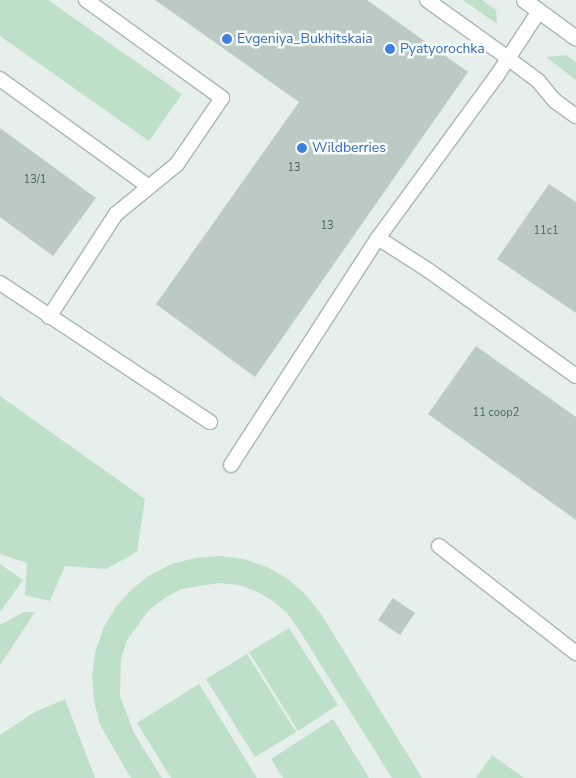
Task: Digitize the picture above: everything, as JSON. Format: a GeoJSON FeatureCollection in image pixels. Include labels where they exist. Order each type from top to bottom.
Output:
{"type":"FeatureCollection","features":[{"type":"Feature","properties":{"kind":"main road"},"geometry":{"type":"LineString","coordinates":[[524,0],[576,38]]}},
{"type":"Feature","properties":{"kind":"lane"},"geometry":{"type":"LineString","coordinates":[[49,317],[116,214],[177,164],[222,98],[86,0]]}},
{"type":"Feature","properties":{"kind":"lane"},"geometry":{"type":"LineString","coordinates":[[427,0],[509,59],[538,82],[555,101],[576,116]]}},
{"type":"Feature","properties":{"kind":"lane"},"geometry":{"type":"LineString","coordinates":[[231,465],[378,238],[509,59],[538,11]]}},
{"type":"Feature","properties":{"kind":"lane"},"geometry":{"type":"LineString","coordinates":[[0,79],[148,186]]}},
{"type":"Feature","properties":{"kind":"lane"},"geometry":{"type":"LineString","coordinates":[[378,238],[428,270],[576,376]]}},
{"type":"Feature","properties":{"kind":"lane"},"geometry":{"type":"LineString","coordinates":[[0,283],[210,422]]}},
{"type":"Feature","properties":{"kind":"lane"},"geometry":{"type":"LineString","coordinates":[[439,546],[576,653]]}},
{"type":"Feature","properties":{"kind":"green space"},"geometry":{"type":"Polygon","coordinates":[[[0,0],[48,0],[182,94],[149,141],[0,36],[0,0]]]}},
{"type":"Feature","properties":{"kind":"green space"},"geometry":{"type":"Polygon","coordinates":[[[463,0],[482,0],[496,10],[497,24],[463,0]]]}},
{"type":"Feature","properties":{"kind":"green space"},"geometry":{"type":"Polygon","coordinates":[[[566,55],[576,62],[576,80],[546,57],[566,55]]]}},
{"type":"Feature","properties":{"kind":"green space"},"geometry":{"type":"Polygon","coordinates":[[[0,396],[145,499],[137,552],[106,569],[65,566],[50,601],[25,595],[27,563],[0,554],[0,396]]]}},
{"type":"Feature","properties":{"kind":"green space"},"geometry":{"type":"Polygon","coordinates":[[[220,556],[244,559],[267,567],[288,579],[306,595],[321,614],[422,778],[392,778],[287,613],[273,601],[256,591],[238,585],[219,583],[181,589],[165,598],[149,610],[127,640],[121,659],[120,696],[134,733],[162,778],[131,778],[100,725],[94,701],[92,677],[95,653],[103,629],[115,608],[131,590],[150,575],[172,564],[195,558],[220,556]]]}},
{"type":"Feature","properties":{"kind":"green space"},"geometry":{"type":"Polygon","coordinates":[[[0,564],[23,580],[0,612],[0,564]]]}},
{"type":"Feature","properties":{"kind":"green space"},"geometry":{"type":"Polygon","coordinates":[[[24,612],[35,612],[0,665],[0,625],[24,612]]]}},
{"type":"Feature","properties":{"kind":"green space"},"geometry":{"type":"Polygon","coordinates":[[[289,628],[338,705],[298,731],[249,652],[289,628]]]}},
{"type":"Feature","properties":{"kind":"green space"},"geometry":{"type":"Polygon","coordinates":[[[247,654],[296,732],[255,757],[206,679],[247,654]]]}},
{"type":"Feature","properties":{"kind":"green space"},"geometry":{"type":"Polygon","coordinates":[[[199,684],[257,778],[171,778],[137,723],[199,684]]]}},
{"type":"Feature","properties":{"kind":"green space"},"geometry":{"type":"Polygon","coordinates":[[[65,699],[95,778],[0,778],[0,735],[33,713],[65,699]]]}},
{"type":"Feature","properties":{"kind":"green space"},"geometry":{"type":"Polygon","coordinates":[[[333,719],[369,778],[283,778],[271,759],[333,719]]]}},
{"type":"Feature","properties":{"kind":"green space"},"geometry":{"type":"Polygon","coordinates":[[[492,755],[524,778],[476,778],[492,755]]]}},
{"type":"Feature","properties":{"kind":"building"},"geometry":{"type":"Polygon","coordinates":[[[155,0],[367,0],[468,72],[255,377],[156,304],[299,102],[155,0]]]}},
{"type":"Feature","properties":{"kind":"building"},"geometry":{"type":"Polygon","coordinates":[[[0,128],[96,198],[53,256],[0,217],[0,128]]]}},
{"type":"Feature","properties":{"kind":"building"},"geometry":{"type":"Polygon","coordinates":[[[549,184],[576,202],[576,313],[497,259],[549,184]]]}},
{"type":"Feature","properties":{"kind":"building"},"geometry":{"type":"Polygon","coordinates":[[[476,346],[576,417],[576,520],[428,414],[476,346]]]}},
{"type":"Feature","properties":{"kind":"building"},"geometry":{"type":"Polygon","coordinates":[[[393,598],[415,613],[400,635],[378,620],[393,598]]]}},
{"type":"Feature","properties":{"kind":"place","name":"Evgeniya_Bukhitskaia"},"geometry":{"type":"Point","coordinates":[227,39]}},
{"type":"Feature","properties":{"kind":"place","name":"Pyatyorochka"},"geometry":{"type":"Point","coordinates":[390,49]}},
{"type":"Feature","properties":{"kind":"place","name":"Wildberries"},"geometry":{"type":"Point","coordinates":[302,148]}}]}
